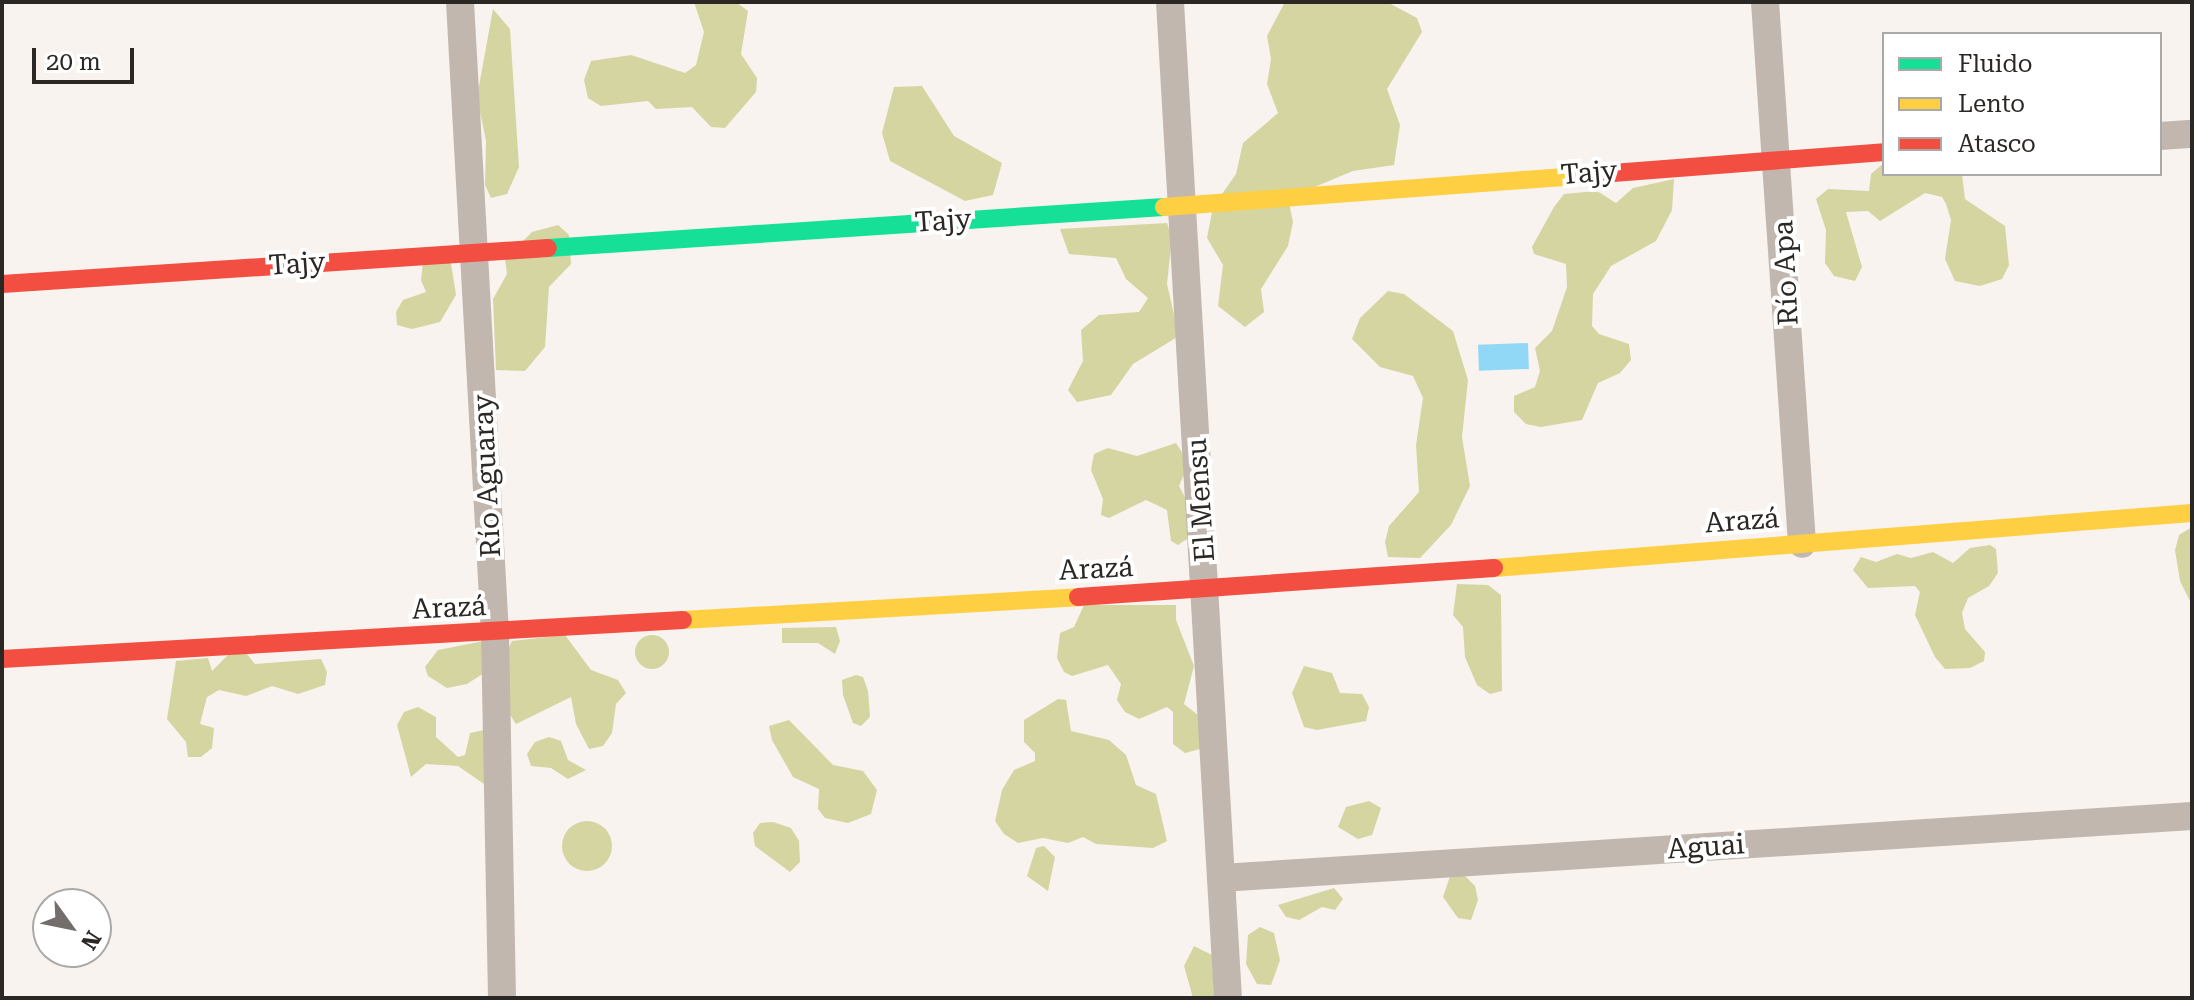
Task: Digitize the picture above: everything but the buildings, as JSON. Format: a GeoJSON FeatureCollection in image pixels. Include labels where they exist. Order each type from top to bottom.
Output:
{"type":"FeatureCollection","features":[{"type":"Feature","properties":{"kind":"street","name":"Río Aguaray"},"geometry":{"type":"LineString","coordinates":[[460,2],[495,633],[502,998]]}},
{"type":"Feature","properties":{"kind":"street","name":"El Mensu"},"geometry":{"type":"LineString","coordinates":[[1170,2],[1228,998]]}},
{"type":"Feature","properties":{"kind":"street","name":"Río Apa"},"geometry":{"type":"LineString","coordinates":[[1765,2],[1779,158],[1802,544]]}},
{"type":"Feature","properties":{"kind":"street"},"geometry":{"type":"LineString","coordinates":[[2162,136],[2192,134]]}},
{"type":"Feature","properties":{"kind":"street","name":"Tajy"},"geometry":{"type":"LineString","coordinates":[[2,284],[1183,206],[1882,152]]}},
{"type":"Feature","properties":{"kind":"street","name":"Arazá"},"geometry":{"type":"LineString","coordinates":[[2,659],[1206,590],[2192,513]]}},
{"type":"Feature","properties":{"kind":"street","name":"Aguai"},"geometry":{"type":"LineString","coordinates":[[1221,878],[2192,816]]}},
{"type":"Feature","properties":{"kind":"green space"},"geometry":{"type":"Polygon","coordinates":[[[694,2],[736,2],[748,11],[741,54],[757,78],[756,92],[725,128],[711,127],[692,107],[656,109],[648,101],[601,106],[588,98],[584,80],[591,61],[631,55],[685,73],[696,65],[704,32],[694,2]]]}},
{"type":"Feature","properties":{"kind":"green space"},"geometry":{"type":"Polygon","coordinates":[[[1285,2],[1387,2],[1417,18],[1422,32],[1387,89],[1400,125],[1394,165],[1353,171],[1288,198],[1293,222],[1288,246],[1261,289],[1264,312],[1245,327],[1218,306],[1223,265],[1207,238],[1213,207],[1236,174],[1243,143],[1278,113],[1267,84],[1271,59],[1267,36],[1285,2]]]}},
{"type":"Feature","properties":{"kind":"green space"},"geometry":{"type":"Polygon","coordinates":[[[493,9],[510,29],[519,167],[507,194],[491,198],[485,185],[486,141],[477,97],[493,9]]]}},
{"type":"Feature","properties":{"kind":"green space"},"geometry":{"type":"Polygon","coordinates":[[[922,86],[954,136],[1002,163],[993,195],[965,201],[890,161],[882,133],[894,87],[922,86]]]}},
{"type":"Feature","properties":{"kind":"green space"},"geometry":{"type":"Polygon","coordinates":[[[1882,165],[1882,176],[1962,176],[1965,199],[2005,226],[2009,265],[2002,279],[1980,286],[1955,281],[1945,259],[1951,220],[1946,204],[1942,197],[1925,193],[1880,221],[1868,211],[1846,212],[1862,267],[1855,281],[1834,276],[1825,263],[1826,230],[1816,199],[1828,189],[1869,191],[1871,174],[1882,165]]]}},
{"type":"Feature","properties":{"kind":"green space"},"geometry":{"type":"Polygon","coordinates":[[[1674,179],[1672,210],[1656,241],[1611,266],[1593,294],[1592,326],[1599,334],[1629,344],[1631,360],[1620,373],[1598,383],[1582,420],[1541,427],[1526,424],[1514,412],[1514,396],[1535,387],[1540,371],[1535,348],[1552,331],[1567,287],[1566,264],[1534,254],[1532,247],[1554,207],[1564,194],[1597,191],[1616,203],[1633,188],[1674,179]]]}},
{"type":"Feature","properties":{"kind":"green space"},"geometry":{"type":"Polygon","coordinates":[[[1167,223],[1172,237],[1167,284],[1179,336],[1133,364],[1111,395],[1077,402],[1068,390],[1083,361],[1081,330],[1099,315],[1139,312],[1148,298],[1126,279],[1116,258],[1069,254],[1060,229],[1167,223]]]}},
{"type":"Feature","properties":{"kind":"green space"},"geometry":{"type":"Polygon","coordinates":[[[558,225],[569,235],[571,264],[549,287],[545,347],[525,371],[496,370],[493,299],[507,274],[505,259],[532,232],[558,225]]]}},
{"type":"Feature","properties":{"kind":"green space"},"geometry":{"type":"Polygon","coordinates":[[[450,257],[456,295],[440,322],[412,329],[397,325],[396,312],[403,300],[426,292],[421,280],[423,262],[450,257]]]}},
{"type":"Feature","properties":{"kind":"green space"},"geometry":{"type":"Polygon","coordinates":[[[1388,291],[1404,294],[1453,331],[1468,380],[1462,437],[1470,486],[1451,525],[1420,558],[1388,557],[1385,542],[1389,526],[1419,492],[1416,445],[1423,398],[1413,376],[1380,367],[1352,339],[1360,318],[1388,291]]]}},
{"type":"Feature","properties":{"kind":"green space"},"geometry":{"type":"Polygon","coordinates":[[[1176,443],[1189,463],[1179,486],[1194,514],[1190,537],[1178,545],[1171,541],[1167,510],[1146,500],[1109,518],[1101,515],[1103,499],[1091,470],[1094,454],[1108,448],[1137,456],[1176,443]]]}},
{"type":"Feature","properties":{"kind":"green space"},"geometry":{"type":"Polygon","coordinates":[[[2192,527],[2192,605],[2180,581],[2175,550],[2179,535],[2192,527]]]}},
{"type":"Feature","properties":{"kind":"green space"},"geometry":{"type":"Polygon","coordinates":[[[1990,545],[1996,549],[1998,573],[1989,586],[1968,598],[1962,613],[1965,629],[1985,652],[1984,661],[1970,668],[1945,669],[1935,657],[1915,615],[1920,592],[1915,586],[1868,588],[1853,570],[1861,557],[1876,562],[1897,554],[1911,558],[1933,552],[1953,563],[1970,548],[1990,545]]]}},
{"type":"Feature","properties":{"kind":"green space"},"geometry":{"type":"Polygon","coordinates":[[[1457,584],[1488,585],[1501,595],[1502,691],[1490,694],[1477,685],[1465,657],[1463,627],[1453,615],[1457,584]]]}},
{"type":"Feature","properties":{"kind":"green space"},"geometry":{"type":"Polygon","coordinates":[[[1084,605],[1176,605],[1176,620],[1194,666],[1184,704],[1203,719],[1200,749],[1185,753],[1173,744],[1173,712],[1167,707],[1139,719],[1125,712],[1117,700],[1121,684],[1108,665],[1072,676],[1064,672],[1057,658],[1060,633],[1074,627],[1084,605]]]}},
{"type":"Feature","properties":{"kind":"green space"},"geometry":{"type":"Polygon","coordinates":[[[836,627],[840,641],[835,654],[818,643],[782,643],[782,628],[836,627]]]}},
{"type":"Feature","properties":{"kind":"green space"},"geometry":{"type":"Polygon","coordinates":[[[565,635],[591,670],[618,680],[626,693],[616,704],[612,733],[603,746],[589,749],[576,724],[571,697],[516,724],[491,686],[512,641],[565,635]]]}},
{"type":"Feature","properties":{"kind":"green space"},"geometry":{"type":"Polygon","coordinates":[[[652,635],[664,640],[669,652],[664,664],[652,669],[640,664],[635,652],[640,640],[652,635]]]}},
{"type":"Feature","properties":{"kind":"green space"},"geometry":{"type":"Polygon","coordinates":[[[489,640],[484,673],[467,684],[447,688],[428,676],[425,667],[438,650],[489,640]]]}},
{"type":"Feature","properties":{"kind":"green space"},"geometry":{"type":"Polygon","coordinates":[[[232,651],[246,653],[255,664],[321,659],[327,672],[325,685],[298,694],[272,686],[246,696],[219,690],[207,697],[200,724],[214,728],[212,748],[201,757],[188,757],[186,742],[167,719],[176,661],[208,658],[212,671],[232,651]]]}},
{"type":"Feature","properties":{"kind":"green space"},"geometry":{"type":"Polygon","coordinates":[[[1304,666],[1332,673],[1340,693],[1362,694],[1369,707],[1366,721],[1317,730],[1304,727],[1292,693],[1304,666]]]}},
{"type":"Feature","properties":{"kind":"green space"},"geometry":{"type":"Polygon","coordinates":[[[856,675],[863,677],[868,691],[870,717],[861,726],[853,723],[843,695],[842,680],[856,675]]]}},
{"type":"Feature","properties":{"kind":"green space"},"geometry":{"type":"Polygon","coordinates":[[[1058,699],[1066,700],[1071,731],[1109,740],[1126,755],[1136,785],[1156,794],[1167,841],[1153,848],[1096,844],[1083,837],[1068,843],[1043,838],[1018,843],[1004,834],[995,821],[1002,790],[1014,770],[1035,761],[1035,753],[1024,742],[1024,720],[1058,699]]]}},
{"type":"Feature","properties":{"kind":"green space"},"geometry":{"type":"Polygon","coordinates":[[[418,707],[436,717],[436,737],[458,757],[465,755],[470,733],[484,730],[484,784],[458,766],[426,764],[411,777],[397,725],[404,712],[418,707]]]}},
{"type":"Feature","properties":{"kind":"green space"},"geometry":{"type":"Polygon","coordinates":[[[789,720],[833,765],[863,771],[877,790],[871,814],[848,823],[825,818],[818,809],[819,789],[793,777],[772,740],[769,726],[789,720]]]}},
{"type":"Feature","properties":{"kind":"green space"},"geometry":{"type":"Polygon","coordinates":[[[549,737],[561,741],[568,760],[586,770],[568,779],[551,768],[531,766],[527,754],[535,742],[549,737]]]}},
{"type":"Feature","properties":{"kind":"green space"},"geometry":{"type":"Polygon","coordinates":[[[1369,801],[1381,808],[1372,835],[1358,839],[1338,827],[1346,807],[1369,801]]]}},
{"type":"Feature","properties":{"kind":"green space"},"geometry":{"type":"Polygon","coordinates":[[[587,821],[605,828],[612,846],[605,864],[587,871],[569,864],[562,846],[569,828],[587,821]]]}},
{"type":"Feature","properties":{"kind":"green space"},"geometry":{"type":"Polygon","coordinates":[[[773,822],[791,828],[799,841],[800,862],[790,872],[755,846],[753,833],[760,823],[773,822]]]}},
{"type":"Feature","properties":{"kind":"green space"},"geometry":{"type":"Polygon","coordinates":[[[1044,846],[1055,857],[1048,891],[1027,876],[1036,848],[1044,846]]]}},
{"type":"Feature","properties":{"kind":"green space"},"geometry":{"type":"Polygon","coordinates":[[[1450,876],[1465,876],[1475,886],[1478,900],[1471,920],[1458,918],[1443,897],[1450,876]]]}},
{"type":"Feature","properties":{"kind":"green space"},"geometry":{"type":"Polygon","coordinates":[[[1334,888],[1343,899],[1335,910],[1322,907],[1299,920],[1286,917],[1278,905],[1334,888]]]}},
{"type":"Feature","properties":{"kind":"green space"},"geometry":{"type":"Polygon","coordinates":[[[1260,927],[1274,933],[1280,960],[1271,985],[1257,984],[1246,964],[1248,935],[1260,927]]]}},
{"type":"Feature","properties":{"kind":"green space"},"geometry":{"type":"Polygon","coordinates":[[[1194,946],[1212,955],[1214,998],[1193,998],[1184,966],[1194,946]]]}},
{"type":"Feature","properties":{"kind":"water"},"geometry":{"type":"Polygon","coordinates":[[[1528,343],[1529,369],[1479,371],[1478,345],[1528,343]]]}},
{"type":"Feature","properties":{"kind":"traffic: fast"},"geometry":{"type":"LineString","coordinates":[[548,248],[1164,207]]}},
{"type":"Feature","properties":{"kind":"traffic: slow"},"geometry":{"type":"LineString","coordinates":[[1164,207],[1587,175]]}},
{"type":"Feature","properties":{"kind":"traffic: slow"},"geometry":{"type":"LineString","coordinates":[[1494,568],[2192,513]]}},
{"type":"Feature","properties":{"kind":"traffic: slow"},"geometry":{"type":"LineString","coordinates":[[683,620],[1078,597]]}},
{"type":"Feature","properties":{"kind":"traffic: jam"},"geometry":{"type":"LineString","coordinates":[[1587,175],[1882,152]]}},
{"type":"Feature","properties":{"kind":"traffic: jam"},"geometry":{"type":"LineString","coordinates":[[2,284],[548,248]]}},
{"type":"Feature","properties":{"kind":"traffic: jam"},"geometry":{"type":"LineString","coordinates":[[1078,597],[1494,568]]}},
{"type":"Feature","properties":{"kind":"traffic: jam"},"geometry":{"type":"LineString","coordinates":[[2,659],[683,620]]}}]}
